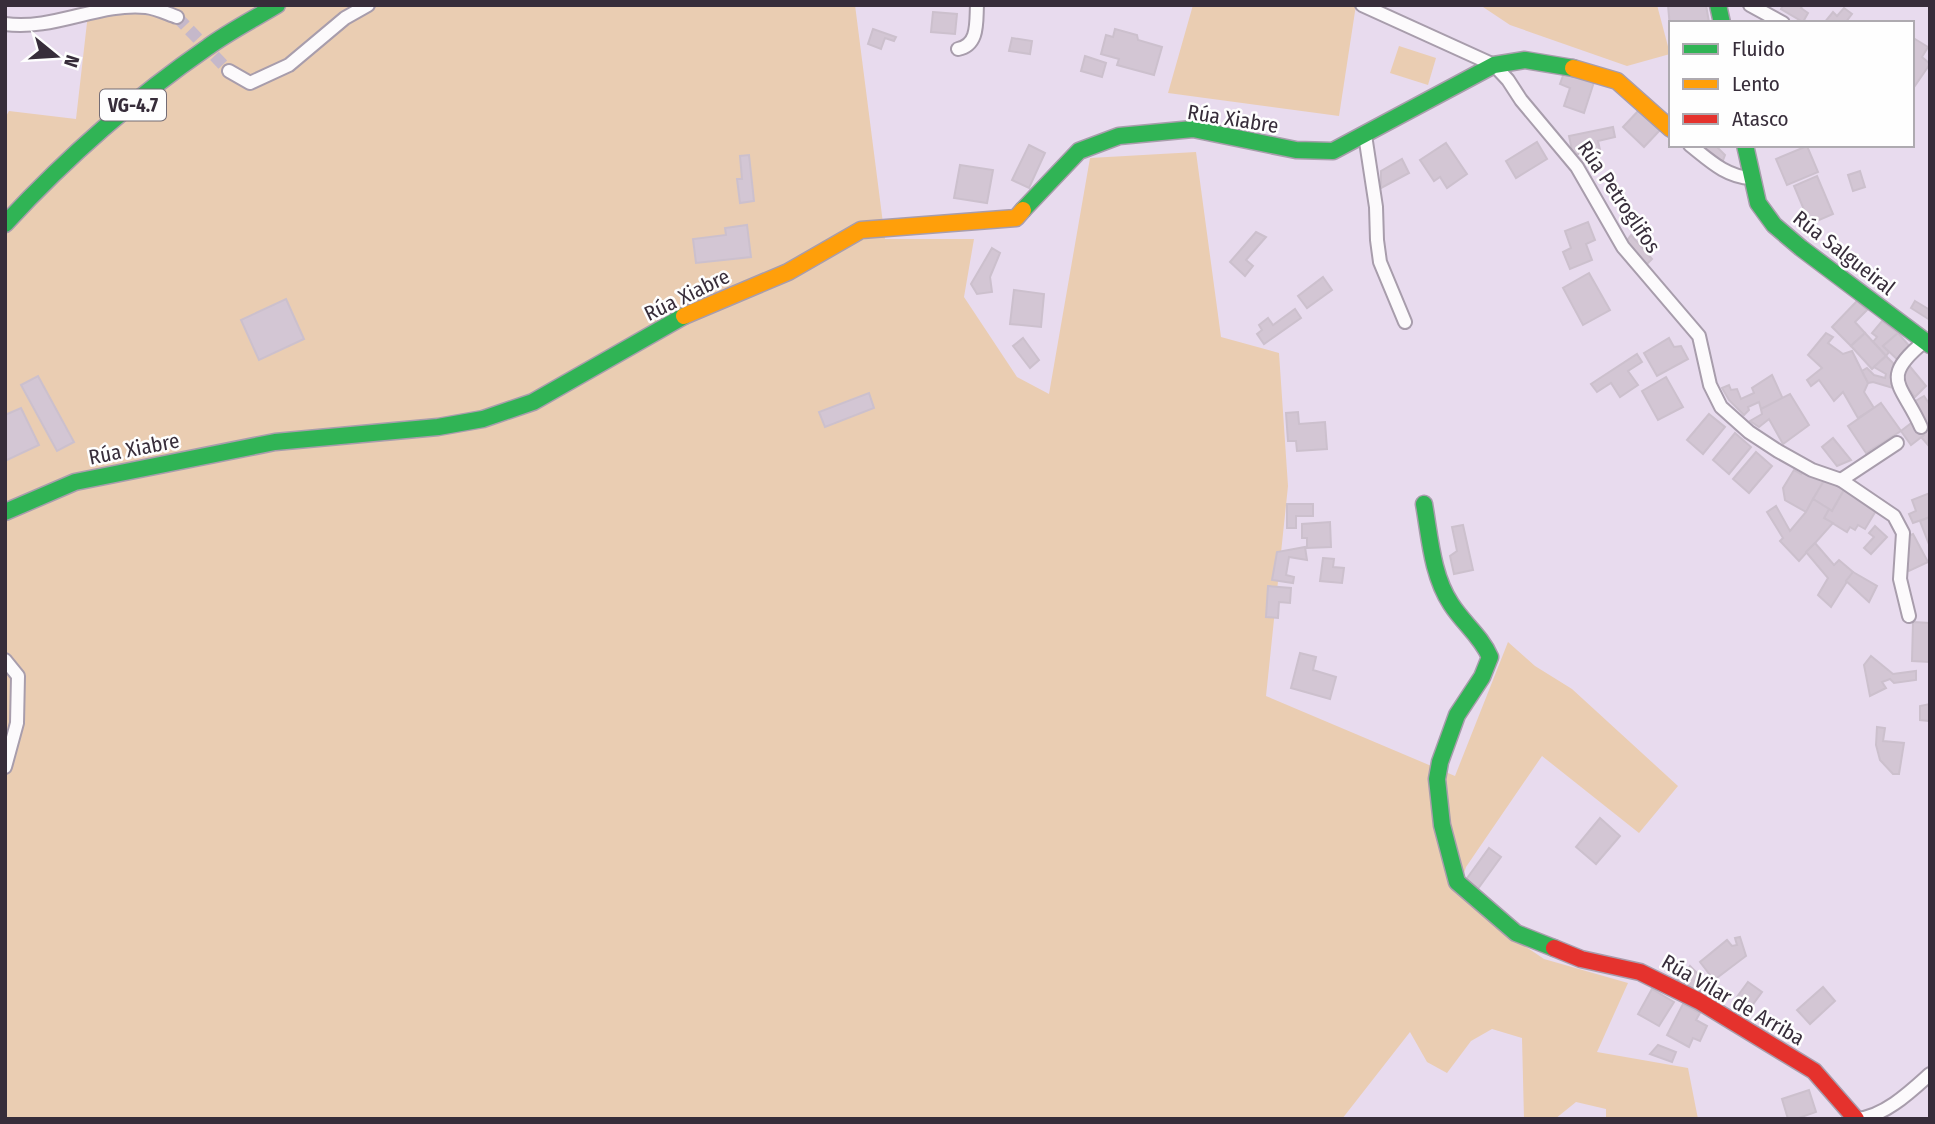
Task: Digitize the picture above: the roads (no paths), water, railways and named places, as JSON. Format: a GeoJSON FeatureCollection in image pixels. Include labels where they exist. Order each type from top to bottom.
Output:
{"type":"FeatureCollection","features":[{"type":"Feature","properties":{"kind":"main road","name":"VG-4.7"},"geometry":{"type":"LineString","coordinates":[[5,224],[108,125],[200,52],[277,5]]}},
{"type":"Feature","properties":{"kind":"main road"},"geometry":{"type":"LineString","coordinates":[[1494,65],[1525,60],[1568,66],[1616,81],[1669,127]]}},
{"type":"Feature","properties":{"kind":"main road","name":"Rúa Xiabre"},"geometry":{"type":"LineString","coordinates":[[5,512],[75,482],[275,442],[438,427],[484,419],[533,402],[682,317],[788,272],[861,230],[1016,218],[1079,151],[1119,136],[1193,129],[1296,150],[1333,151],[1494,65]]}},
{"type":"Feature","properties":{"kind":"main road","name":"Rúa Salgueiral"},"geometry":{"type":"LineString","coordinates":[[1745,147],[1758,203],[1774,225],[1927,343]]}},
{"type":"Feature","properties":{"kind":"main road","name":"Rúa Vilar de Arriba"},"geometry":{"type":"LineString","coordinates":[[1424,504],[1439,580],[1450,604],[1487,647],[1490,657],[1482,677],[1457,715],[1440,762],[1437,779],[1442,825],[1457,883],[1516,933],[1581,959],[1640,972],[1720,1013],[1814,1071],[1856,1119]]}},
{"type":"Feature","properties":{"kind":"street"},"geometry":{"type":"LineString","coordinates":[[229,71],[250,83],[289,65],[345,18],[368,5]]}},
{"type":"Feature","properties":{"kind":"street"},"geometry":{"type":"LineString","coordinates":[[958,49],[966,47],[972,40],[976,29],[977,5]]}},
{"type":"Feature","properties":{"kind":"street"},"geometry":{"type":"LineString","coordinates":[[1362,5],[1494,65]]}},
{"type":"Feature","properties":{"kind":"street"},"geometry":{"type":"LineString","coordinates":[[1750,5],[1779,21]]}},
{"type":"Feature","properties":{"kind":"street"},"geometry":{"type":"LineString","coordinates":[[5,24],[25,27],[120,9],[147,7],[177,18]]}},
{"type":"Feature","properties":{"kind":"street","name":"Rúa Petroglifos"},"geometry":{"type":"LineString","coordinates":[[1494,65],[1577,167],[1623,247],[1699,336],[1710,385],[1721,407],[1749,432],[1794,461],[1841,480],[1870,497],[1894,516],[1903,533],[1900,579],[1909,616]]}},
{"type":"Feature","properties":{"kind":"street"},"geometry":{"type":"LineString","coordinates":[[1365,135],[1376,207],[1380,262],[1405,322]]}},
{"type":"Feature","properties":{"kind":"street"},"geometry":{"type":"LineString","coordinates":[[1693,147],[1723,170],[1737,177],[1751,178]]}},
{"type":"Feature","properties":{"kind":"street","name":"Rúa Salgueiral"},"geometry":{"type":"LineString","coordinates":[[1921,427],[1899,386],[1898,370],[1900,363],[1927,343]]}},
{"type":"Feature","properties":{"kind":"street"},"geometry":{"type":"LineString","coordinates":[[1841,480],[1897,443]]}},
{"type":"Feature","properties":{"kind":"street"},"geometry":{"type":"LineString","coordinates":[[5,660],[18,676],[18,723],[5,767]]}},
{"type":"Feature","properties":{"kind":"street"},"geometry":{"type":"LineString","coordinates":[[1856,1119],[1869,1118],[1909,1093],[1930,1074]]}},
{"type":"Feature","properties":{"kind":"tunnel"},"geometry":{"type":"LineString","coordinates":[[177,17],[229,71]]}}]}
